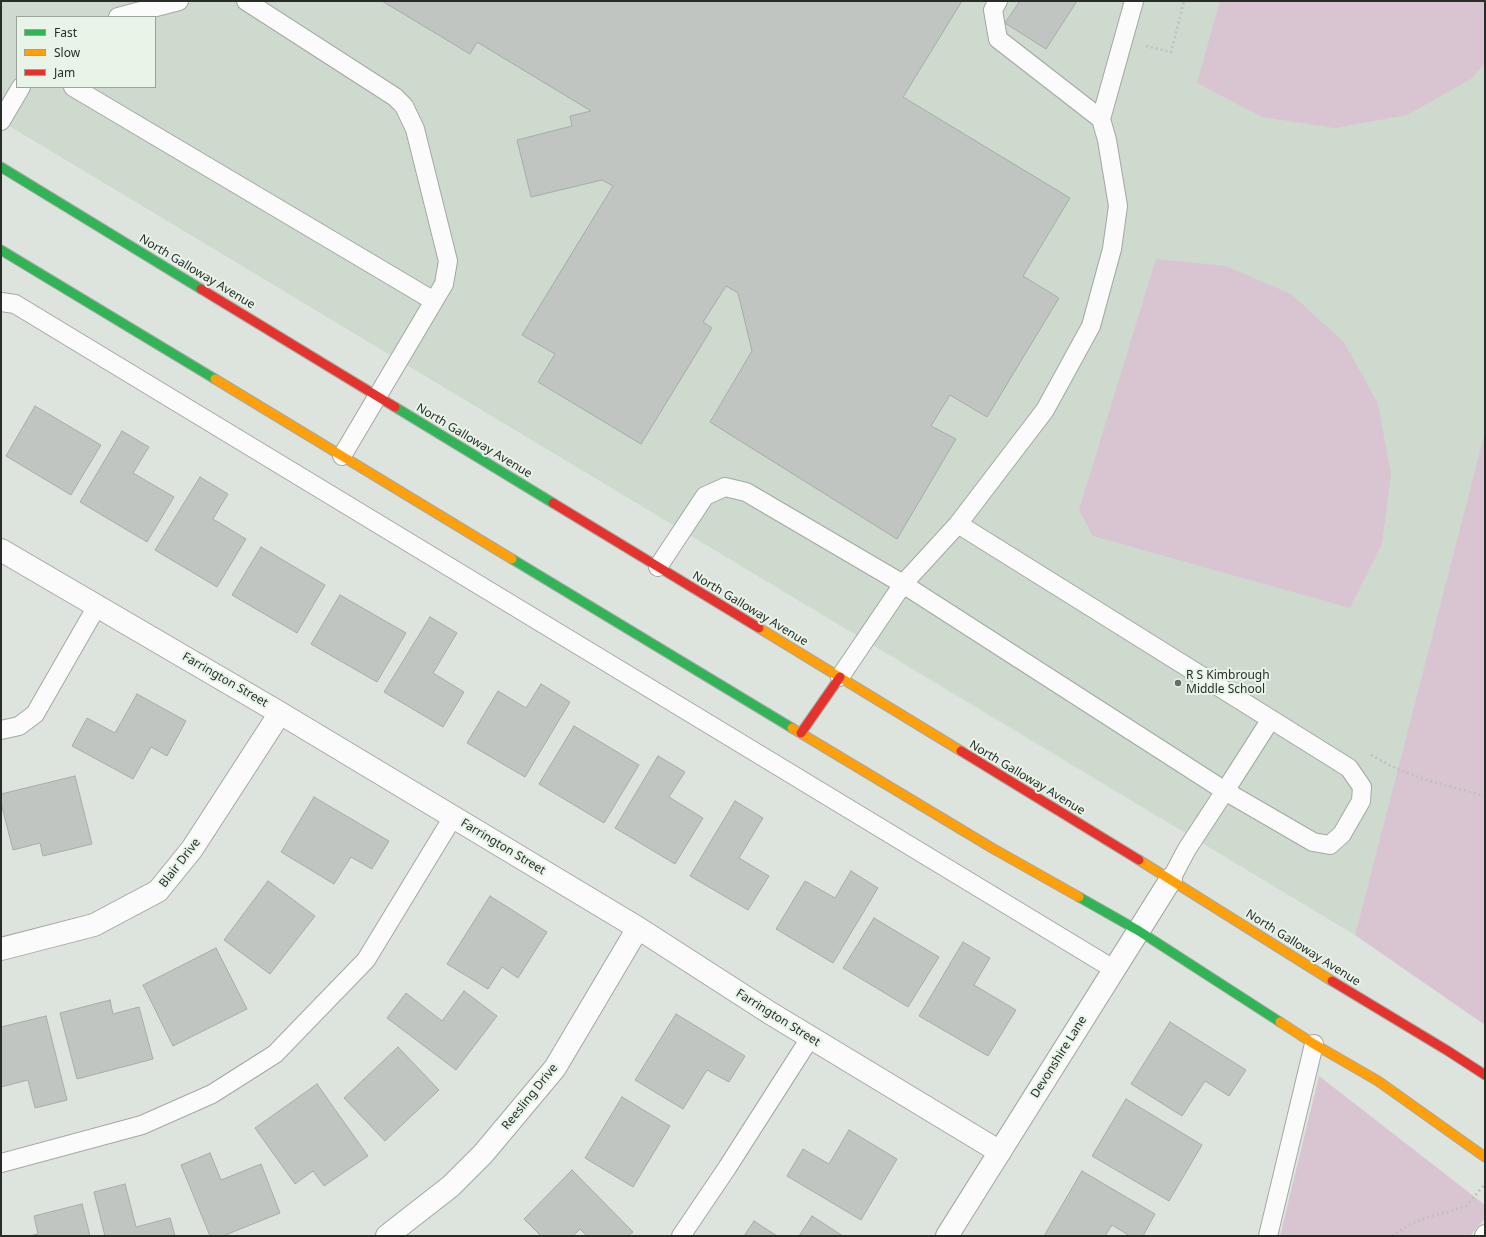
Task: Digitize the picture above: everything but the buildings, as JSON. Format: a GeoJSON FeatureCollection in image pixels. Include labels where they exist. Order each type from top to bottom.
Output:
{"type":"FeatureCollection","features":[{"type":"Feature","properties":{"kind":"main road","name":"North Galloway Avenue"},"geometry":{"type":"LineString","coordinates":[[1,167],[1171,879],[1485,1075]]}},
{"type":"Feature","properties":{"kind":"main road"},"geometry":{"type":"LineString","coordinates":[[1,250],[992,848],[1139,931],[1314,1044],[1378,1081],[1485,1157]]}},
{"type":"Feature","properties":{"kind":"main road"},"geometry":{"type":"LineString","coordinates":[[801,733],[840,677]]}},
{"type":"Feature","properties":{"kind":"street","name":"Farrington Street"},"geometry":{"type":"LineString","coordinates":[[1,550],[280,713],[638,928],[810,1038],[1000,1152]]}},
{"type":"Feature","properties":{"kind":"street","name":"Blair Drive"},"geometry":{"type":"LineString","coordinates":[[1,949],[94,925],[158,891],[192,849],[280,713]]}},
{"type":"Feature","properties":{"kind":"street","name":"Devonshire Lane"},"geometry":{"type":"LineString","coordinates":[[947,1236],[1171,879]]}},
{"type":"Feature","properties":{"kind":"street","name":"Reesling Drive"},"geometry":{"type":"LineString","coordinates":[[387,1236],[451,1186],[483,1154],[556,1068],[638,928]]}},
{"type":"Feature","properties":{"kind":"lane"},"geometry":{"type":"LineString","coordinates":[[122,16],[180,1]]}},
{"type":"Feature","properties":{"kind":"lane"},"geometry":{"type":"LineString","coordinates":[[246,1],[395,97],[404,106],[415,129],[448,261],[444,284],[342,456]]}},
{"type":"Feature","properties":{"kind":"lane"},"geometry":{"type":"LineString","coordinates":[[998,1],[993,10],[998,39],[1101,119]]}},
{"type":"Feature","properties":{"kind":"lane"},"geometry":{"type":"LineString","coordinates":[[840,677],[904,584],[958,524],[1045,410],[1091,326],[1112,249],[1118,206],[1107,140],[1101,119],[1134,1]]}},
{"type":"Feature","properties":{"kind":"lane"},"geometry":{"type":"LineString","coordinates":[[1,121],[20,88]]}},
{"type":"Feature","properties":{"kind":"lane"},"geometry":{"type":"LineString","coordinates":[[75,88],[434,301]]}},
{"type":"Feature","properties":{"kind":"lane"},"geometry":{"type":"LineString","coordinates":[[1,302],[15,304],[22,308],[1115,970]]}},
{"type":"Feature","properties":{"kind":"lane"},"geometry":{"type":"LineString","coordinates":[[658,567],[705,496],[725,487],[746,492],[904,584],[1225,791],[1313,842],[1330,845],[1342,834],[1361,801],[1362,787],[1348,768],[958,524]]}},
{"type":"Feature","properties":{"kind":"lane"},"geometry":{"type":"LineString","coordinates":[[1,730],[19,726],[35,714],[97,606]]}},
{"type":"Feature","properties":{"kind":"lane"},"geometry":{"type":"LineString","coordinates":[[1171,879],[1187,849],[1271,719]]}},
{"type":"Feature","properties":{"kind":"lane"},"geometry":{"type":"LineString","coordinates":[[1,1163],[142,1125],[212,1094],[275,1054],[366,960],[453,817]]}},
{"type":"Feature","properties":{"kind":"lane"},"geometry":{"type":"LineString","coordinates":[[681,1236],[727,1168],[810,1038]]}},
{"type":"Feature","properties":{"kind":"lane"},"geometry":{"type":"LineString","coordinates":[[1268,1236],[1314,1044]]}},
{"type":"Feature","properties":{"kind":"path"},"geometry":{"type":"LineString","coordinates":[[1170,52],[1184,1]]}},
{"type":"Feature","properties":{"kind":"path"},"geometry":{"type":"LineString","coordinates":[[1392,1236],[1408,1225],[1428,1217],[1466,1206],[1485,1183]]}},
{"type":"Feature","properties":{"kind":"shaded area","name":"R S Kimbrough Middle School"},"geometry":{"type":"Polygon","coordinates":[[[1,1],[1485,1],[1485,431],[1355,935],[1,121],[1,1]]]}},
{"type":"Feature","properties":{"kind":"shaded area"},"geometry":{"type":"Polygon","coordinates":[[[1220,1],[1485,1],[1485,63],[1471,79],[1407,115],[1335,128],[1262,117],[1197,83],[1220,1]]]}},
{"type":"Feature","properties":{"kind":"shaded area"},"geometry":{"type":"Polygon","coordinates":[[[1156,259],[1226,266],[1291,294],[1344,342],[1378,404],[1391,474],[1382,544],[1350,608],[1093,536],[1079,510],[1156,259]]]}},
{"type":"Feature","properties":{"kind":"shaded area"},"geometry":{"type":"Polygon","coordinates":[[[1485,431],[1485,1025],[1355,935],[1485,431]]]}},
{"type":"Feature","properties":{"kind":"shaded area"},"geometry":{"type":"Polygon","coordinates":[[[1319,1076],[1485,1205],[1485,1218],[1470,1236],[1280,1236],[1319,1076]]]}},
{"type":"Feature","properties":{"kind":"traffic: fast"},"geometry":{"type":"LineString","coordinates":[[1,167],[201,289]]}},
{"type":"Feature","properties":{"kind":"traffic: fast"},"geometry":{"type":"LineString","coordinates":[[1,250],[215,379]]}},
{"type":"Feature","properties":{"kind":"traffic: fast"},"geometry":{"type":"LineString","coordinates":[[395,407],[553,503]]}},
{"type":"Feature","properties":{"kind":"traffic: fast"},"geometry":{"type":"LineString","coordinates":[[512,559],[792,728]]}},
{"type":"Feature","properties":{"kind":"traffic: fast"},"geometry":{"type":"LineString","coordinates":[[1079,897],[1139,931],[1280,1022]]}},
{"type":"Feature","properties":{"kind":"traffic: slow"},"geometry":{"type":"LineString","coordinates":[[215,379],[512,559]]}},
{"type":"Feature","properties":{"kind":"traffic: slow"},"geometry":{"type":"LineString","coordinates":[[759,628],[961,751]]}},
{"type":"Feature","properties":{"kind":"traffic: slow"},"geometry":{"type":"LineString","coordinates":[[792,728],[992,848],[1079,897]]}},
{"type":"Feature","properties":{"kind":"traffic: slow"},"geometry":{"type":"LineString","coordinates":[[1139,860],[1332,981]]}},
{"type":"Feature","properties":{"kind":"traffic: slow"},"geometry":{"type":"LineString","coordinates":[[1280,1022],[1314,1044],[1378,1081],[1485,1157]]}},
{"type":"Feature","properties":{"kind":"traffic: jam"},"geometry":{"type":"LineString","coordinates":[[201,289],[395,407]]}},
{"type":"Feature","properties":{"kind":"traffic: jam"},"geometry":{"type":"LineString","coordinates":[[553,503],[759,628]]}},
{"type":"Feature","properties":{"kind":"traffic: jam"},"geometry":{"type":"LineString","coordinates":[[801,733],[840,677]]}},
{"type":"Feature","properties":{"kind":"traffic: jam"},"geometry":{"type":"LineString","coordinates":[[961,751],[1139,860]]}},
{"type":"Feature","properties":{"kind":"traffic: jam"},"geometry":{"type":"LineString","coordinates":[[1332,981],[1485,1075]]}},
{"type":"Feature","properties":{"kind":"place","name":"R S Kimbrough Middle School"},"geometry":{"type":"Point","coordinates":[1178,683]}}]}
